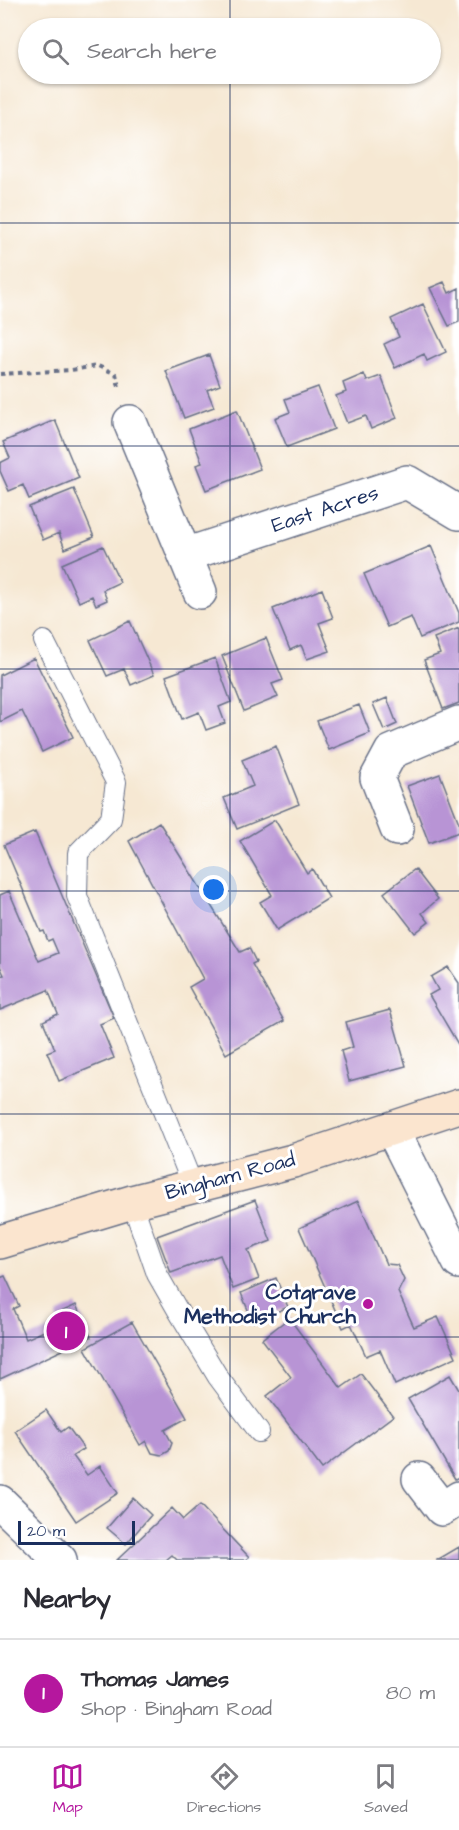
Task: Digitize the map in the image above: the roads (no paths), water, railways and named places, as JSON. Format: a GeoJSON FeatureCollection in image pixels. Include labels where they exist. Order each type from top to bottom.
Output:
{"type":"FeatureCollection","features":[{"type":"Feature","properties":{"kind":"street"},"geometry":{"type":"LineString","coordinates":[[130,422],[200,592]]}},
{"type":"Feature","properties":{"kind":"street","name":"East Acres"},"geometry":{"type":"LineString","coordinates":[[185,555],[407,482],[459,513]]}},
{"type":"Feature","properties":{"kind":"street"},"geometry":{"type":"LineString","coordinates":[[397,829],[377,778],[392,752],[459,723]]}},
{"type":"Feature","properties":{"kind":"street","name":"Bingham Road"},"geometry":{"type":"LineString","coordinates":[[0,1242],[132,1202],[293,1161],[459,1106]]}},
{"type":"Feature","properties":{"kind":"street"},"geometry":{"type":"LineString","coordinates":[[392,1129],[459,1262]]}},
{"type":"Feature","properties":{"kind":"street"},"geometry":{"type":"LineString","coordinates":[[419,1479],[442,1509],[459,1498]]}},
{"type":"Feature","properties":{"kind":"street"},"geometry":{"type":"LineString","coordinates":[[0,1502],[60,1560]]}},
{"type":"Feature","properties":{"kind":"lane"},"geometry":{"type":"LineString","coordinates":[[44,641],[116,782],[111,819],[78,852],[77,896],[193,1186]]}},
{"type":"Feature","properties":{"kind":"lane"},"geometry":{"type":"LineString","coordinates":[[132,1202],[158,1274],[167,1291],[218,1377],[259,1432]]}},
{"type":"Feature","properties":{"kind":"place","name":"Cotgrave Methodist Church"},"geometry":{"type":"Point","coordinates":[368,1304]}},
{"type":"Feature","properties":{"kind":"place","name":"Thomas James"},"geometry":{"type":"Point","coordinates":[66,1331]}}]}
